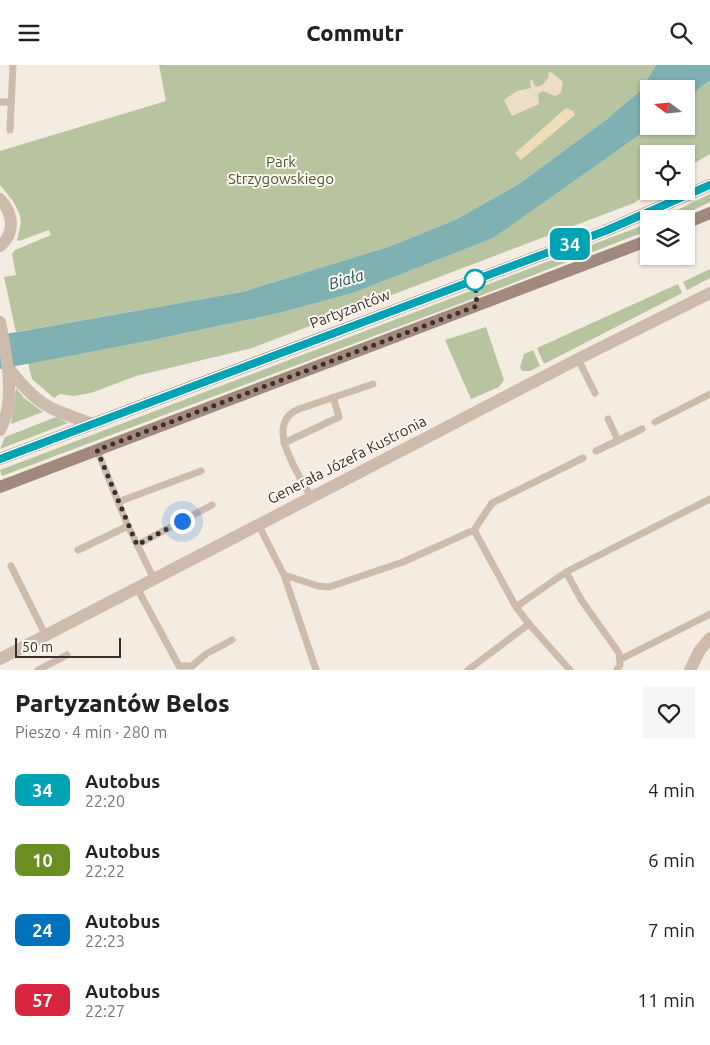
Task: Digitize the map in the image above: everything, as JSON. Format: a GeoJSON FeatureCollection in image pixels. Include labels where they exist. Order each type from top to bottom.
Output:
{"type":"FeatureCollection","features":[{"type":"Feature","properties":{"kind":"main road","name":"Partyzantów"},"geometry":{"type":"LineString","coordinates":[[0,459],[605,231],[710,185]]}},
{"type":"Feature","properties":{"kind":"main road"},"geometry":{"type":"LineString","coordinates":[[695,219],[710,213]]}},
{"type":"Feature","properties":{"kind":"main road"},"geometry":{"type":"LineString","coordinates":[[0,487],[640,243]]}},
{"type":"Feature","properties":{"kind":"street"},"geometry":{"type":"LineString","coordinates":[[0,199],[10,215],[12,224],[10,234],[0,246]]}},
{"type":"Feature","properties":{"kind":"street","name":"Generała Józefa Kustronia"},"geometry":{"type":"LineString","coordinates":[[0,659],[578,359],[710,293]]}},
{"type":"Feature","properties":{"kind":"street"},"geometry":{"type":"LineString","coordinates":[[0,323],[10,370],[6,413],[0,430]]}},
{"type":"Feature","properties":{"kind":"street"},"geometry":{"type":"LineString","coordinates":[[10,370],[26,390],[40,403],[93,424]]}},
{"type":"Feature","properties":{"kind":"street"},"geometry":{"type":"LineString","coordinates":[[690,670],[709,640]]}},
{"type":"Feature","properties":{"kind":"lane"},"geometry":{"type":"LineString","coordinates":[[10,130],[14,65]]}},
{"type":"Feature","properties":{"kind":"lane"},"geometry":{"type":"LineString","coordinates":[[0,102],[12,102]]}},
{"type":"Feature","properties":{"kind":"lane"},"geometry":{"type":"LineString","coordinates":[[578,359],[595,393]]}},
{"type":"Feature","properties":{"kind":"lane"},"geometry":{"type":"LineString","coordinates":[[311,497],[284,443],[282,428],[289,414],[374,384]]}},
{"type":"Feature","properties":{"kind":"lane"},"geometry":{"type":"LineString","coordinates":[[655,422],[710,394]]}},
{"type":"Feature","properties":{"kind":"lane"},"geometry":{"type":"LineString","coordinates":[[284,443],[340,417],[333,397]]}},
{"type":"Feature","properties":{"kind":"lane"},"geometry":{"type":"LineString","coordinates":[[608,419],[618,440]]}},
{"type":"Feature","properties":{"kind":"lane"},"geometry":{"type":"LineString","coordinates":[[596,451],[642,429]]}},
{"type":"Feature","properties":{"kind":"lane"},"geometry":{"type":"LineString","coordinates":[[97,450],[128,526],[154,579]]}},
{"type":"Feature","properties":{"kind":"lane"},"geometry":{"type":"LineString","coordinates":[[284,575],[318,586],[329,587],[403,562],[474,530],[492,503],[583,458]]}},
{"type":"Feature","properties":{"kind":"lane"},"geometry":{"type":"LineString","coordinates":[[118,503],[201,471]]}},
{"type":"Feature","properties":{"kind":"lane"},"geometry":{"type":"LineString","coordinates":[[516,607],[566,572],[710,499]]}},
{"type":"Feature","properties":{"kind":"lane"},"geometry":{"type":"LineString","coordinates":[[137,545],[212,505]]}},
{"type":"Feature","properties":{"kind":"lane"},"geometry":{"type":"LineString","coordinates":[[258,524],[284,575],[316,670]]}},
{"type":"Feature","properties":{"kind":"lane"},"geometry":{"type":"LineString","coordinates":[[78,550],[128,526]]}},
{"type":"Feature","properties":{"kind":"lane"},"geometry":{"type":"LineString","coordinates":[[474,530],[516,607],[570,670]]}},
{"type":"Feature","properties":{"kind":"lane"},"geometry":{"type":"LineString","coordinates":[[11,566],[46,636]]}},
{"type":"Feature","properties":{"kind":"lane"},"geometry":{"type":"LineString","coordinates":[[566,572],[582,601],[619,653],[621,659],[617,670]]}},
{"type":"Feature","properties":{"kind":"lane"},"geometry":{"type":"LineString","coordinates":[[137,589],[179,666],[192,666],[206,654],[232,640]]}},
{"type":"Feature","properties":{"kind":"lane"},"geometry":{"type":"LineString","coordinates":[[621,659],[710,614]]}},
{"type":"Feature","properties":{"kind":"lane"},"geometry":{"type":"LineString","coordinates":[[468,670],[529,624]]}},
{"type":"Feature","properties":{"kind":"lane"},"geometry":{"type":"LineString","coordinates":[[38,670],[67,655]]}},
{"type":"Feature","properties":{"kind":"green space","name":"Park Strzygowskiego"},"geometry":{"type":"Polygon","coordinates":[[[159,65],[656,65],[647,80],[640,80],[640,91],[607,119],[519,184],[457,219],[391,246],[242,292],[16,332],[4,277],[16,275],[12,254],[15,250],[51,235],[49,230],[19,241],[17,240],[21,223],[20,215],[13,201],[0,185],[0,151],[166,101],[159,65]]]}},
{"type":"Feature","properties":{"kind":"green space"},"geometry":{"type":"Polygon","coordinates":[[[710,80],[710,154],[695,163],[695,145],[640,145],[640,199],[634,203],[252,348],[136,376],[91,393],[73,396],[60,394],[54,398],[32,379],[28,363],[148,341],[279,313],[353,293],[492,238],[640,134],[695,135],[695,92],[710,80]]]}},
{"type":"Feature","properties":{"kind":"green space"},"geometry":{"type":"Polygon","coordinates":[[[710,194],[710,202],[694,210],[677,210],[710,194]]]}},
{"type":"Feature","properties":{"kind":"green space"},"geometry":{"type":"Polygon","coordinates":[[[640,226],[640,234],[467,301],[2,476],[0,470],[640,226]]]}},
{"type":"Feature","properties":{"kind":"green space"},"geometry":{"type":"Polygon","coordinates":[[[710,269],[710,278],[687,290],[683,282],[710,269]]]}},
{"type":"Feature","properties":{"kind":"green space"},"geometry":{"type":"Polygon","coordinates":[[[678,284],[682,293],[544,364],[537,348],[678,284]]]}},
{"type":"Feature","properties":{"kind":"green space"},"geometry":{"type":"Polygon","coordinates":[[[486,327],[504,380],[499,387],[471,399],[445,340],[486,327]]]}},
{"type":"Feature","properties":{"kind":"green space"},"geometry":{"type":"Polygon","coordinates":[[[533,350],[540,366],[530,371],[522,371],[520,367],[524,354],[533,350]]]}},
{"type":"Feature","properties":{"kind":"green space"},"geometry":{"type":"Polygon","coordinates":[[[16,388],[24,398],[43,412],[11,424],[16,388]]]}},
{"type":"Feature","properties":{"kind":"green space"},"geometry":{"type":"Polygon","coordinates":[[[56,417],[68,423],[0,449],[5,437],[56,417]]]}},
{"type":"Feature","properties":{"kind":"sand"},"geometry":{"type":"Polygon","coordinates":[[[566,108],[573,111],[575,115],[521,160],[515,153],[566,108]]]}},
{"type":"Feature","properties":{"kind":"shaded area"},"geometry":{"type":"Polygon","coordinates":[[[551,72],[563,82],[561,93],[555,96],[543,91],[538,94],[539,104],[512,116],[504,100],[517,91],[531,88],[530,81],[532,80],[536,87],[542,85],[549,77],[548,73],[551,72]]]}},
{"type":"Feature","properties":{"kind":"water"},"geometry":{"type":"Polygon","coordinates":[[[656,65],[710,65],[710,80],[695,92],[695,80],[647,80],[656,65]]]}},
{"type":"Feature","properties":{"kind":"water","name":"Biała"},"geometry":{"type":"Polygon","coordinates":[[[640,91],[640,134],[493,238],[353,293],[279,313],[148,341],[0,369],[0,335],[242,292],[391,246],[457,219],[519,184],[607,119],[640,91]]]}},
{"type":"Feature","properties":{"kind":"bus line","name":"34"},"geometry":{"type":"LineString","coordinates":[[0,459],[605,231],[710,185]]}},
{"type":"Feature","properties":{"kind":"route"},"geometry":{"type":"LineString","coordinates":[[182,521],[137,545],[97,450],[477,306],[475,280]]}}]}
